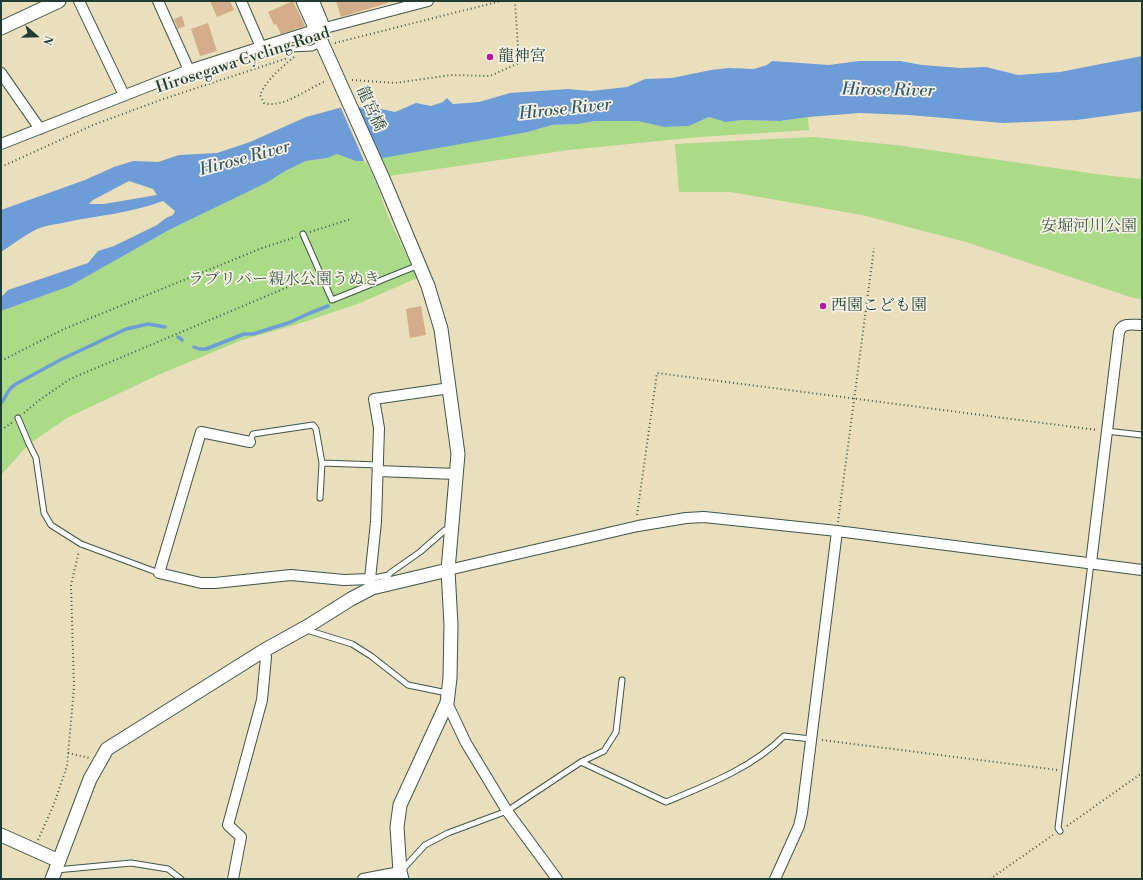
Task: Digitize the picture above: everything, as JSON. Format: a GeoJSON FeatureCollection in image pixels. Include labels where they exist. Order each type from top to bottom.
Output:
{"type":"FeatureCollection","features":[{"type":"Feature","properties":{"kind":"street"},"geometry":{"type":"LineString","coordinates":[[1,28],[59,1]]}},
{"type":"Feature","properties":{"kind":"street"},"geometry":{"type":"LineString","coordinates":[[79,1],[124,95]]}},
{"type":"Feature","properties":{"kind":"street"},"geometry":{"type":"LineString","coordinates":[[158,1],[189,70]]}},
{"type":"Feature","properties":{"kind":"street"},"geometry":{"type":"LineString","coordinates":[[241,1],[261,47]]}},
{"type":"Feature","properties":{"kind":"street","name":"龍宮橋"},"geometry":{"type":"LineString","coordinates":[[303,1],[384,181],[428,286],[441,329],[458,454],[448,570],[451,625],[450,678],[447,698],[400,805],[397,827],[401,876]]}},
{"type":"Feature","properties":{"kind":"street"},"geometry":{"type":"LineString","coordinates":[[314,1],[325,28],[428,1]]}},
{"type":"Feature","properties":{"kind":"street"},"geometry":{"type":"LineString","coordinates":[[1,144],[189,70],[308,32]]}},
{"type":"Feature","properties":{"kind":"street"},"geometry":{"type":"LineString","coordinates":[[1,73],[40,129]]}},
{"type":"Feature","properties":{"kind":"street"},"geometry":{"type":"LineString","coordinates":[[1091,563],[1119,332],[1120,328],[1126,325],[1142,325]]}},
{"type":"Feature","properties":{"kind":"street"},"geometry":{"type":"LineString","coordinates":[[378,581],[376,522],[379,428],[374,399],[450,388]]}},
{"type":"Feature","properties":{"kind":"street"},"geometry":{"type":"LineString","coordinates":[[250,442],[201,432],[159,572],[201,583],[215,583],[291,575],[344,580],[378,581],[448,570],[638,526],[686,518],[704,517],[837,531],[1142,570]]}},
{"type":"Feature","properties":{"kind":"street"},"geometry":{"type":"LineString","coordinates":[[378,468],[456,474]]}},
{"type":"Feature","properties":{"kind":"street"},"geometry":{"type":"LineString","coordinates":[[775,879],[799,826],[802,813],[837,531]]}},
{"type":"Feature","properties":{"kind":"street"},"geometry":{"type":"LineString","coordinates":[[1,835],[34,850],[55,870],[90,779],[107,749],[263,651],[308,626],[378,581]]}},
{"type":"Feature","properties":{"kind":"street"},"geometry":{"type":"LineString","coordinates":[[233,879],[241,837],[228,825],[262,700],[266,657],[263,651]]}},
{"type":"Feature","properties":{"kind":"street"},"geometry":{"type":"LineString","coordinates":[[447,698],[466,743],[507,811],[558,879]]}},
{"type":"Feature","properties":{"kind":"street"},"geometry":{"type":"LineString","coordinates":[[363,879],[401,876]]}},
{"type":"Feature","properties":{"kind":"lane"},"geometry":{"type":"LineString","coordinates":[[261,47],[267,50],[324,48]]}},
{"type":"Feature","properties":{"kind":"lane"},"geometry":{"type":"LineString","coordinates":[[303,234],[332,300],[420,265]]}},
{"type":"Feature","properties":{"kind":"lane"},"geometry":{"type":"LineString","coordinates":[[18,418],[28,444],[36,458],[44,513],[51,525],[81,544],[159,572]]}},
{"type":"Feature","properties":{"kind":"lane"},"geometry":{"type":"LineString","coordinates":[[250,442],[253,434],[313,425],[316,429],[322,463],[320,498]]}},
{"type":"Feature","properties":{"kind":"lane"},"geometry":{"type":"LineString","coordinates":[[1106,431],[1142,435]]}},
{"type":"Feature","properties":{"kind":"lane"},"geometry":{"type":"LineString","coordinates":[[322,463],[378,468]]}},
{"type":"Feature","properties":{"kind":"lane"},"geometry":{"type":"LineString","coordinates":[[378,581],[420,552],[440,536],[445,530],[451,529]]}},
{"type":"Feature","properties":{"kind":"lane"},"geometry":{"type":"LineString","coordinates":[[1060,831],[1058,828],[1064,771],[1091,563]]}},
{"type":"Feature","properties":{"kind":"lane"},"geometry":{"type":"LineString","coordinates":[[308,626],[310,631],[352,644],[371,656],[408,685],[447,698]]}},
{"type":"Feature","properties":{"kind":"lane"},"geometry":{"type":"LineString","coordinates":[[401,876],[425,845],[448,833],[507,811],[581,762],[604,751],[616,732],[622,680]]}},
{"type":"Feature","properties":{"kind":"lane"},"geometry":{"type":"LineString","coordinates":[[581,762],[666,802],[723,778],[773,747],[784,736],[811,739]]}},
{"type":"Feature","properties":{"kind":"lane"},"geometry":{"type":"LineString","coordinates":[[55,870],[131,863],[168,869],[181,879]]}},
{"type":"Feature","properties":{"kind":"path","name":"Hirosegawa Cycling Road"},"geometry":{"type":"LineString","coordinates":[[324,48],[333,43],[501,1]]}},
{"type":"Feature","properties":{"kind":"path"},"geometry":{"type":"LineString","coordinates":[[345,80],[395,82],[451,75],[490,76],[519,63],[515,1]]}},
{"type":"Feature","properties":{"kind":"path","name":"Hirosegawa Cycling Road"},"geometry":{"type":"LineString","coordinates":[[1,167],[93,124],[166,98],[297,55],[279,69],[263,87],[260,94],[264,102],[276,104],[331,79]]}},
{"type":"Feature","properties":{"kind":"path"},"geometry":{"type":"LineString","coordinates":[[1,361],[64,329],[262,248],[351,219]]}},
{"type":"Feature","properties":{"kind":"path"},"geometry":{"type":"LineString","coordinates":[[837,531],[874,248]]}},
{"type":"Feature","properties":{"kind":"path"},"geometry":{"type":"LineString","coordinates":[[1,430],[38,401],[70,379],[320,274]]}},
{"type":"Feature","properties":{"kind":"path"},"geometry":{"type":"LineString","coordinates":[[638,526],[637,519],[657,373],[1106,431]]}},
{"type":"Feature","properties":{"kind":"path"},"geometry":{"type":"LineString","coordinates":[[34,850],[54,804],[67,766],[74,688],[71,586],[81,544]]}},
{"type":"Feature","properties":{"kind":"path"},"geometry":{"type":"LineString","coordinates":[[811,739],[1064,771]]}},
{"type":"Feature","properties":{"kind":"path"},"geometry":{"type":"LineString","coordinates":[[68,753],[101,760]]}},
{"type":"Feature","properties":{"kind":"path"},"geometry":{"type":"LineString","coordinates":[[990,879],[1142,773]]}},
{"type":"Feature","properties":{"kind":"green space"},"geometry":{"type":"Polygon","coordinates":[[[709,117],[726,122],[742,120],[780,121],[808,117],[809,130],[699,137],[569,150],[389,176],[381,158],[528,132],[552,125],[578,124],[595,121],[638,121],[664,127],[689,126],[709,117]]]}},
{"type":"Feature","properties":{"kind":"green space","name":"安堀河川公園"},"geometry":{"type":"Polygon","coordinates":[[[813,137],[896,145],[1103,175],[1142,179],[1142,299],[1133,298],[966,242],[862,215],[731,192],[679,192],[675,144],[813,137]]]}},
{"type":"Feature","properties":{"kind":"green space","name":"ラブリバー親水公園うぬき"},"geometry":{"type":"Polygon","coordinates":[[[337,154],[356,161],[366,161],[378,187],[387,214],[417,278],[360,303],[298,324],[242,340],[158,375],[67,418],[29,444],[1,475],[1,311],[70,286],[169,230],[266,183],[287,170],[306,161],[327,158],[337,154]]]}},
{"type":"Feature","properties":{"kind":"water","name":"Hirose River"},"geometry":{"type":"Polygon","coordinates":[[[1142,56],[1142,111],[1077,120],[1003,123],[909,115],[860,113],[780,121],[742,120],[726,122],[709,117],[689,126],[664,127],[638,121],[595,121],[578,124],[552,125],[528,132],[366,161],[356,161],[337,154],[327,158],[306,161],[287,170],[266,183],[169,230],[70,286],[1,311],[1,297],[8,290],[88,263],[98,251],[114,246],[157,225],[173,215],[175,211],[163,201],[128,211],[49,226],[32,231],[1,252],[1,210],[133,161],[158,162],[179,155],[217,153],[250,142],[306,117],[343,107],[377,108],[395,112],[416,103],[431,106],[443,102],[447,98],[453,104],[479,102],[510,93],[568,89],[591,91],[627,87],[645,79],[672,78],[711,70],[729,68],[754,69],[767,65],[772,61],[829,65],[859,61],[900,61],[922,65],[961,68],[986,67],[1018,75],[1060,72],[1142,56]],[[129,181],[93,200],[89,204],[104,204],[157,195],[153,189],[129,181]]]}},
{"type":"Feature","properties":{"kind":"pier"},"geometry":{"type":"Polygon","coordinates":[[[340,106],[355,106],[379,160],[365,163],[340,106]]]}},
{"type":"Feature","properties":{"kind":"building"},"geometry":{"type":"Polygon","coordinates":[[[210,1],[230,1],[234,10],[217,17],[210,1]]]}},
{"type":"Feature","properties":{"kind":"building"},"geometry":{"type":"Polygon","coordinates":[[[293,1],[305,26],[281,34],[276,24],[274,25],[268,12],[293,1]]]}},
{"type":"Feature","properties":{"kind":"building"},"geometry":{"type":"Polygon","coordinates":[[[336,1],[388,1],[388,3],[341,17],[336,1]]]}},
{"type":"Feature","properties":{"kind":"building"},"geometry":{"type":"Polygon","coordinates":[[[182,16],[185,26],[178,29],[174,19],[182,16]]]}},
{"type":"Feature","properties":{"kind":"building"},"geometry":{"type":"Polygon","coordinates":[[[208,23],[217,51],[200,56],[191,29],[208,23]]]}},
{"type":"Feature","properties":{"kind":"building"},"geometry":{"type":"Polygon","coordinates":[[[421,306],[426,335],[410,338],[406,309],[421,306]]]}},
{"type":"Feature","properties":{"kind":"waterway"},"geometry":{"type":"LineString","coordinates":[[194,347],[206,349],[244,334],[253,334],[288,323],[328,306]]}},
{"type":"Feature","properties":{"kind":"waterway"},"geometry":{"type":"LineString","coordinates":[[1,403],[16,384],[62,359],[126,329],[148,324],[165,327]]}},
{"type":"Feature","properties":{"kind":"waterway"},"geometry":{"type":"LineString","coordinates":[[178,337],[182,340]]}},
{"type":"Feature","properties":{"kind":"place","name":"龍神宮"},"geometry":{"type":"Point","coordinates":[490,57]}},
{"type":"Feature","properties":{"kind":"place","name":"西園こども園"},"geometry":{"type":"Point","coordinates":[823,306]}}]}
